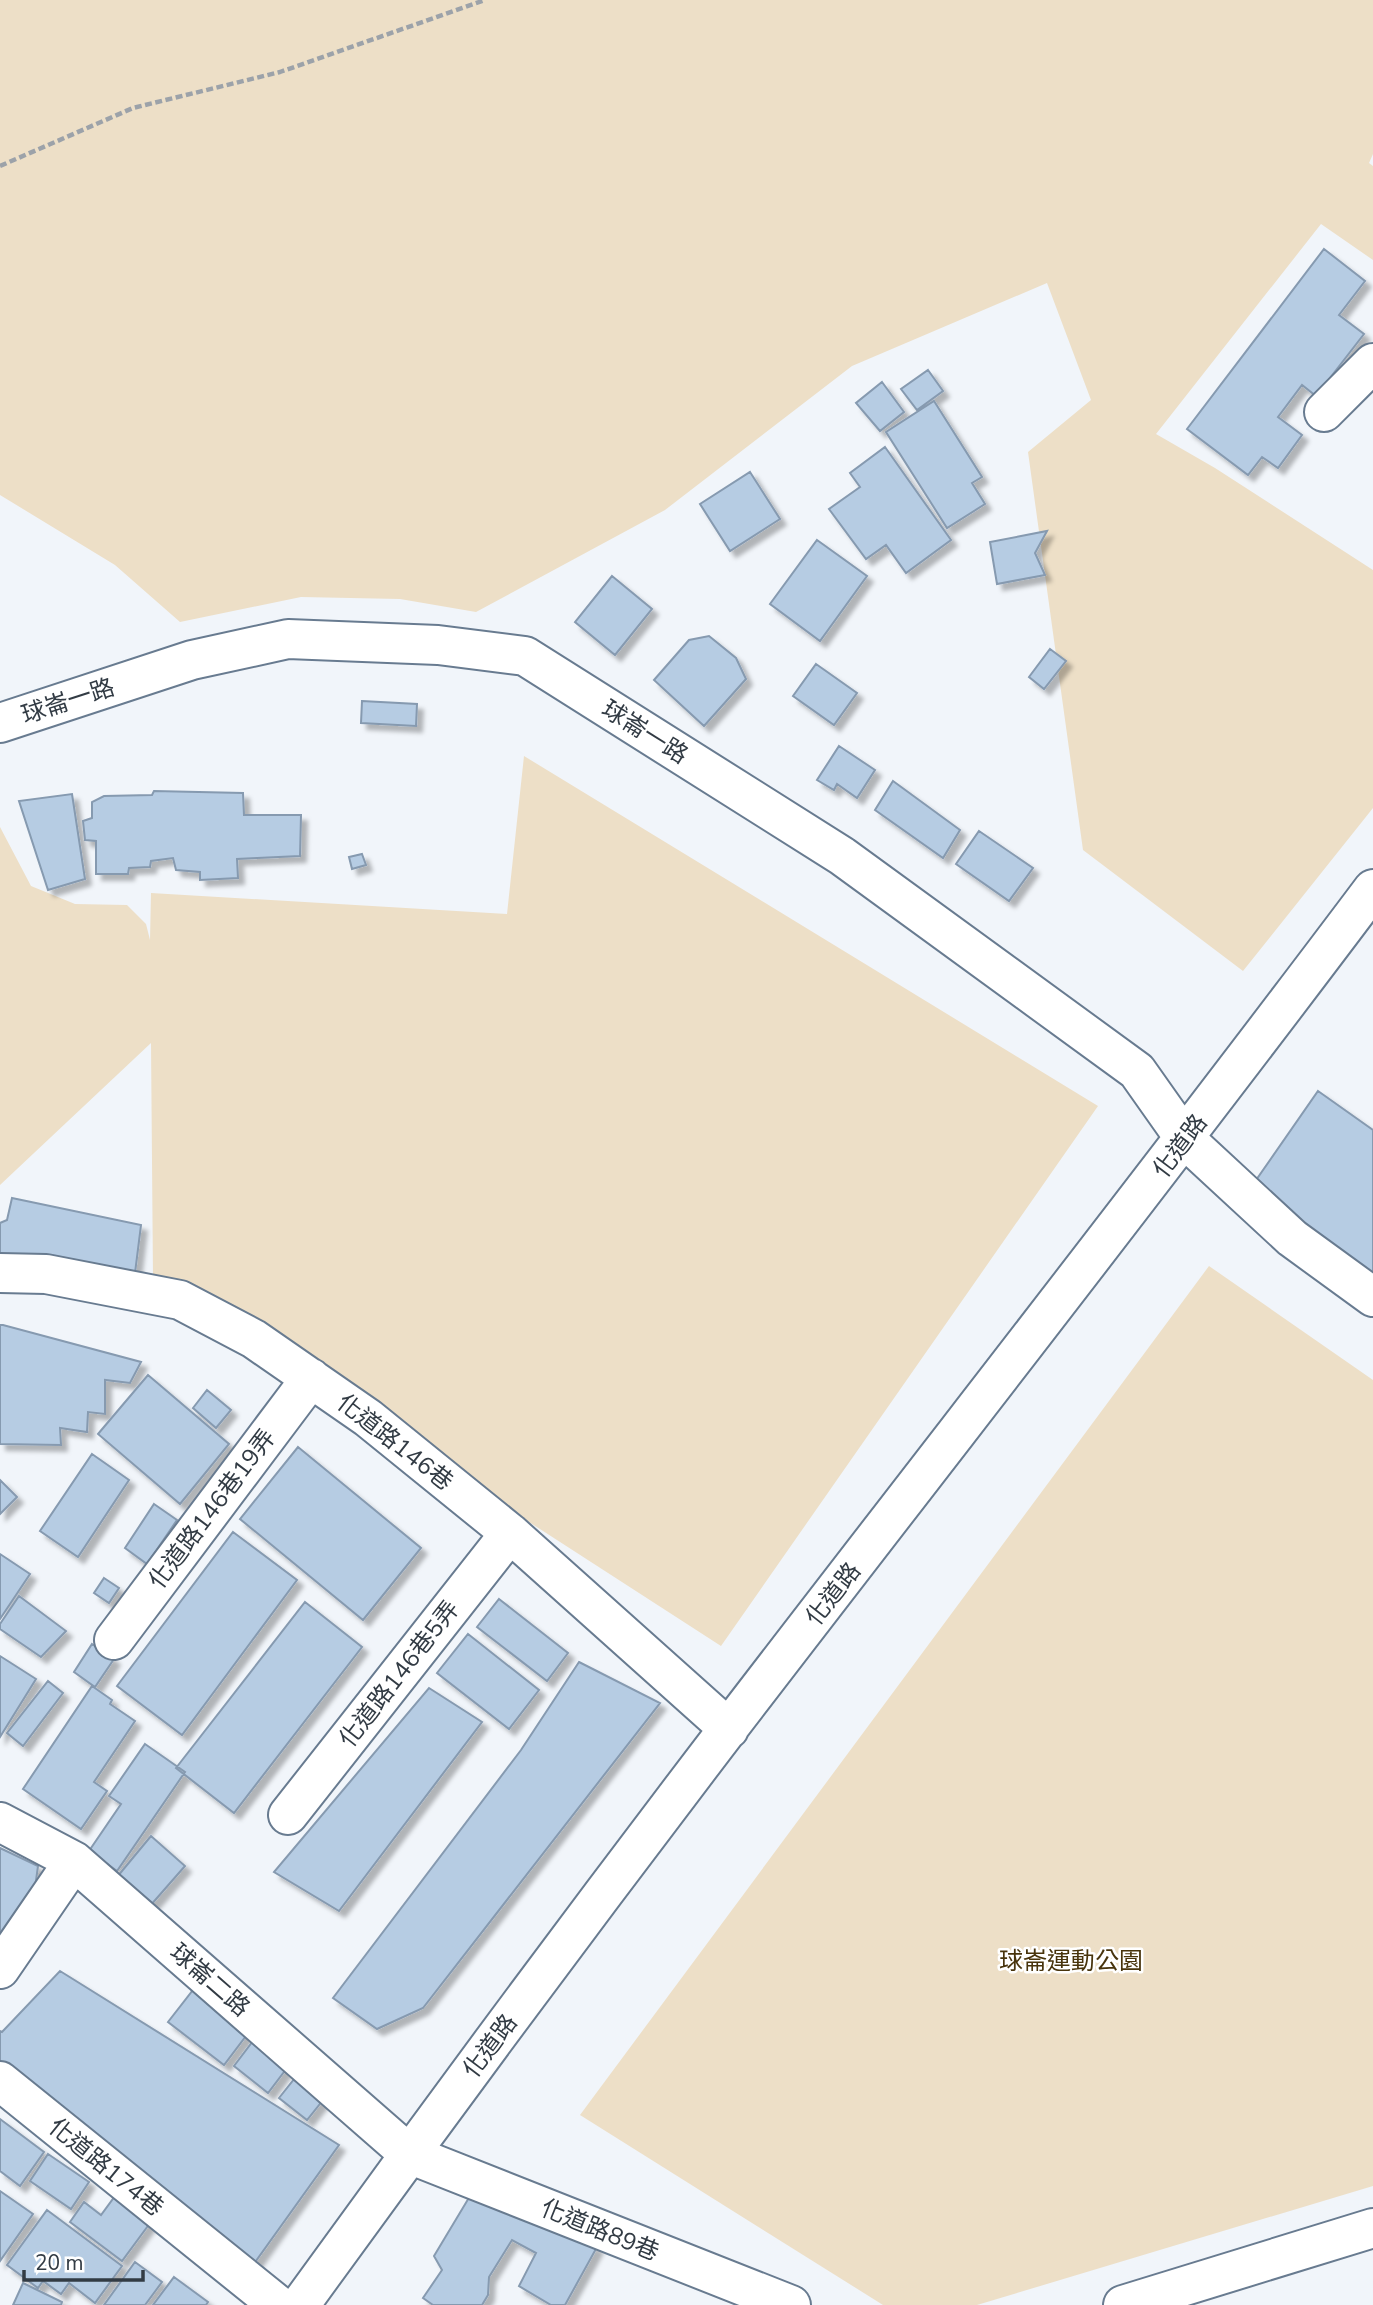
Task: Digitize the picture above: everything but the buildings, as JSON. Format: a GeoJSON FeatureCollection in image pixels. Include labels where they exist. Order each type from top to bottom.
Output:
{"type":"FeatureCollection","features":[{"type":"Feature","properties":{"kind":"street"},"geometry":{"type":"LineString","coordinates":[[1324,412],[1373,363]]}},
{"type":"Feature","properties":{"kind":"street","name":"球崙一路"},"geometry":{"type":"LineString","coordinates":[[0,723],[192,660],[288,639],[438,645],[525,656],[842,856],[1137,1071],[1185,1139],[1292,1238],[1373,1297]]}},
{"type":"Feature","properties":{"kind":"street","name":"化道路"},"geometry":{"type":"LineString","coordinates":[[300,2305],[409,2154],[729,1729],[1185,1139],[1373,889]]}},
{"type":"Feature","properties":{"kind":"street","name":"化道路146巷"},"geometry":{"type":"LineString","coordinates":[[0,1273],[46,1274],[180,1300],[254,1339],[368,1418],[510,1533],[729,1729]]}},
{"type":"Feature","properties":{"kind":"street","name":"化道路146巷19弄"},"geometry":{"type":"LineString","coordinates":[[114,1640],[311,1378]]}},
{"type":"Feature","properties":{"kind":"street","name":"化道路146巷5弄"},"geometry":{"type":"LineString","coordinates":[[288,1815],[510,1533]]}},
{"type":"Feature","properties":{"kind":"street","name":"球崙二路"},"geometry":{"type":"LineString","coordinates":[[0,1822],[74,1861],[409,2154]]}},
{"type":"Feature","properties":{"kind":"street"},"geometry":{"type":"LineString","coordinates":[[0,1969],[74,1861]]}},
{"type":"Feature","properties":{"kind":"street","name":"化道路174巷"},"geometry":{"type":"LineString","coordinates":[[0,2081],[278,2305]]}},
{"type":"Feature","properties":{"kind":"street","name":"化道路89巷"},"geometry":{"type":"LineString","coordinates":[[409,2154],[791,2305]]}},
{"type":"Feature","properties":{"kind":"street"},"geometry":{"type":"LineString","coordinates":[[1123,2305],[1373,2228]]}},
{"type":"Feature","properties":{"kind":"path"},"geometry":{"type":"LineString","coordinates":[[0,166],[133,108],[279,72],[485,0]]}},
{"type":"Feature","properties":{"kind":"green space"},"geometry":{"type":"Polygon","coordinates":[[[0,0],[1373,0],[1373,154],[1369,163],[1373,166],[1373,260],[1321,224],[1156,434],[1215,468],[1373,570],[1373,808],[1243,971],[1083,850],[1028,452],[1091,400],[1047,283],[852,366],[665,510],[476,612],[400,599],[301,597],[180,622],[115,565],[0,495],[0,0]]]}},
{"type":"Feature","properties":{"kind":"green space"},"geometry":{"type":"Polygon","coordinates":[[[524,756],[1098,1106],[721,1646],[153,1279],[151,1043],[0,1185],[0,827],[31,886],[75,904],[127,905],[146,924],[150,940],[151,893],[507,914],[524,756]]]}},
{"type":"Feature","properties":{"kind":"green space","name":"球崙運動公園"},"geometry":{"type":"Polygon","coordinates":[[[1209,1266],[1373,1380],[1373,2186],[977,2305],[883,2305],[580,2115],[1209,1266]]]}}]}
